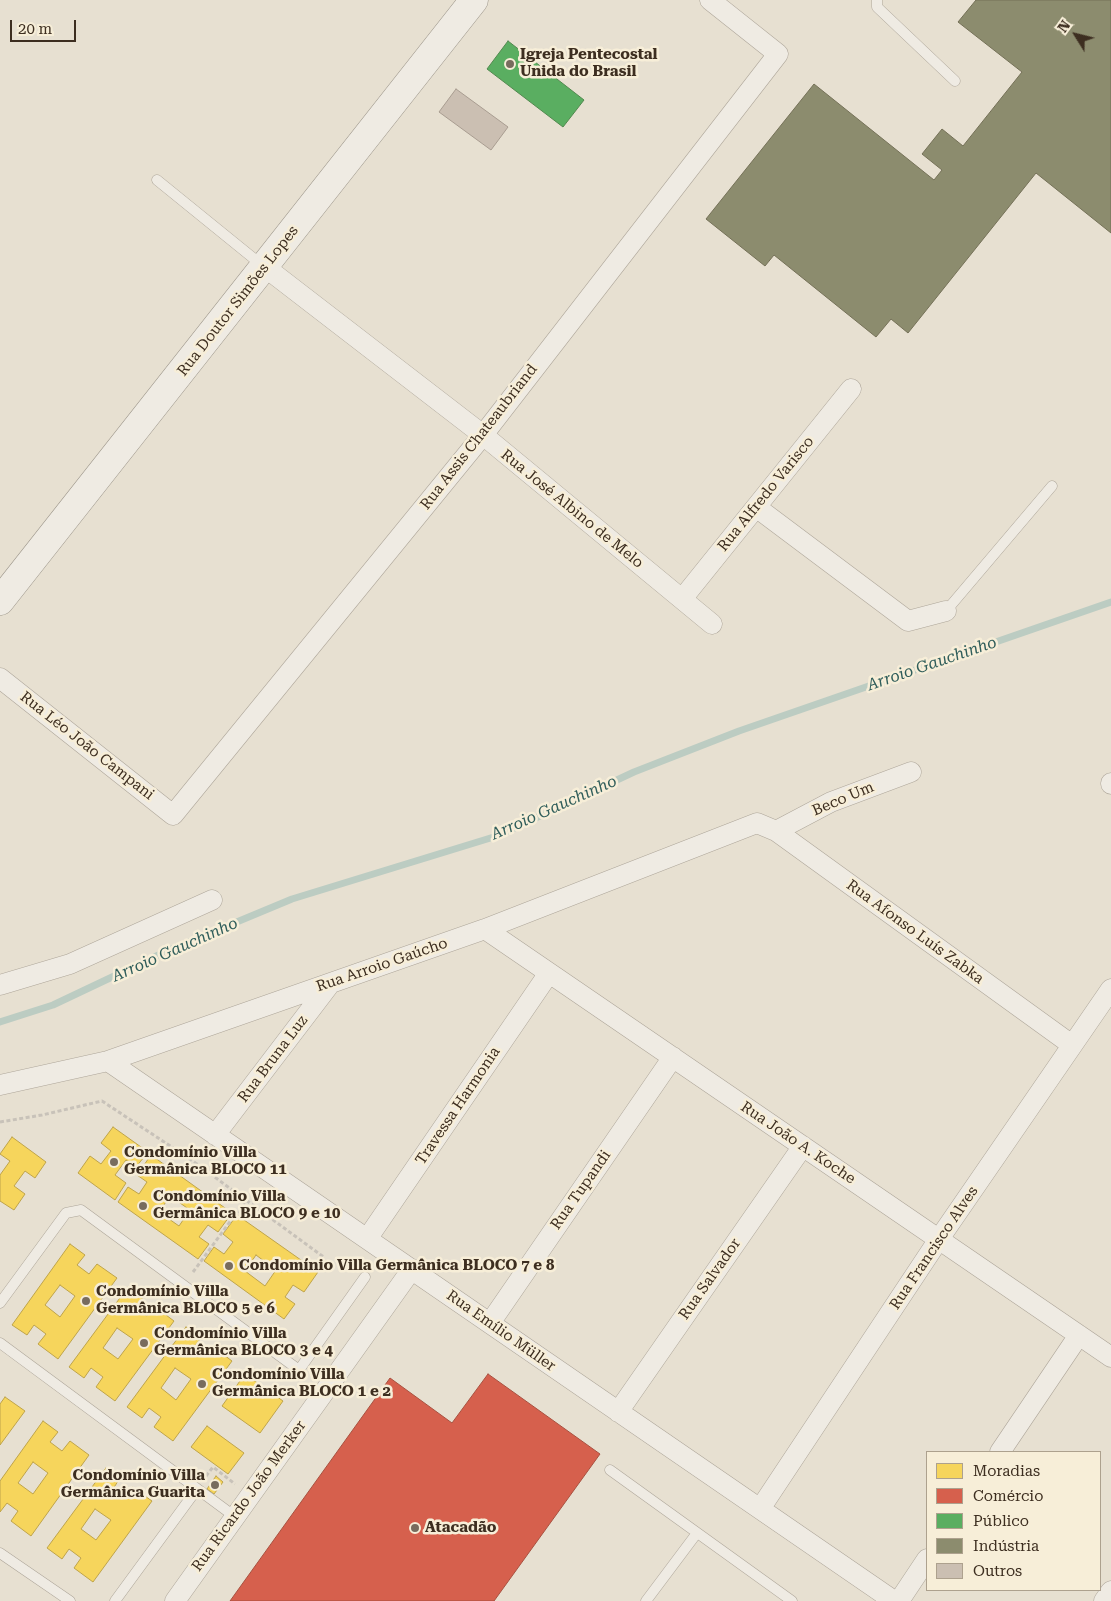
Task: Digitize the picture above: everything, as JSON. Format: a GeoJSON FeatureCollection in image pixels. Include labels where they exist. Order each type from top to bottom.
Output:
{"type":"FeatureCollection","features":[{"type":"Feature","properties":{"kind":"main road","name":"Rua Doutor Simões Lopes"},"geometry":{"type":"LineString","coordinates":[[0,601],[474,0]]}},
{"type":"Feature","properties":{"kind":"street","name":"Rua Assis Chateaubriand"},"geometry":{"type":"LineString","coordinates":[[174,815],[483,435],[778,54],[710,0]]}},
{"type":"Feature","properties":{"kind":"street","name":"Rua José Albino de Melo"},"geometry":{"type":"LineString","coordinates":[[265,267],[483,435],[712,624]]}},
{"type":"Feature","properties":{"kind":"street","name":"Rua Alfredo Varisco"},"geometry":{"type":"LineString","coordinates":[[682,599],[851,390]]}},
{"type":"Feature","properties":{"kind":"street"},"geometry":{"type":"LineString","coordinates":[[756,507],[908,621],[946,611]]}},
{"type":"Feature","properties":{"kind":"street","name":"Rua Léo João Campani"},"geometry":{"type":"LineString","coordinates":[[0,678],[174,815]]}},
{"type":"Feature","properties":{"kind":"street","name":"Beco Um"},"geometry":{"type":"LineString","coordinates":[[776,831],[830,802],[911,772]]}},
{"type":"Feature","properties":{"kind":"street","name":"Rua Afonso Luís Zabka"},"geometry":{"type":"LineString","coordinates":[[757,823],[776,831],[1072,1045]]}},
{"type":"Feature","properties":{"kind":"street","name":"Rua Arroio Gaúcho"},"geometry":{"type":"LineString","coordinates":[[0,1085],[108,1061],[486,929],[757,823]]}},
{"type":"Feature","properties":{"kind":"street"},"geometry":{"type":"LineString","coordinates":[[0,985],[70,964],[212,900]]}},
{"type":"Feature","properties":{"kind":"street","name":"Rua João A. Koche"},"geometry":{"type":"LineString","coordinates":[[486,929],[1111,1357]]}},
{"type":"Feature","properties":{"kind":"street","name":"Travessa Harmonia"},"geometry":{"type":"LineString","coordinates":[[367,1239],[550,973]]}},
{"type":"Feature","properties":{"kind":"street","name":"Rua Bruna Luz"},"geometry":{"type":"LineString","coordinates":[[215,1135],[330,984]]}},
{"type":"Feature","properties":{"kind":"street","name":"Rua Francisco Alves"},"geometry":{"type":"LineString","coordinates":[[760,1509],[938,1239],[1111,989]]}},
{"type":"Feature","properties":{"kind":"street","name":"Rua Tupandi"},"geometry":{"type":"LineString","coordinates":[[490,1323],[673,1057]]}},
{"type":"Feature","properties":{"kind":"street","name":"Rua Emílio Müller"},"geometry":{"type":"LineString","coordinates":[[108,1061],[894,1601]]}},
{"type":"Feature","properties":{"kind":"street","name":"Rua Salvador"},"geometry":{"type":"LineString","coordinates":[[618,1412],[803,1146]]}},
{"type":"Feature","properties":{"kind":"street","name":"Rua Ricardo João Merker"},"geometry":{"type":"LineString","coordinates":[[174,1601],[412,1269]]}},
{"type":"Feature","properties":{"kind":"street"},"geometry":{"type":"LineString","coordinates":[[1001,1451],[1079,1335]]}},
{"type":"Feature","properties":{"kind":"street"},"geometry":{"type":"LineString","coordinates":[[899,1601],[926,1560]]}},
{"type":"Feature","properties":{"kind":"street"},"geometry":{"type":"LineString","coordinates":[[1104,1601],[1111,1592]]}},
{"type":"Feature","properties":{"kind":"lane"},"geometry":{"type":"LineString","coordinates":[[876,0],[877,7],[955,81]]}},
{"type":"Feature","properties":{"kind":"lane"},"geometry":{"type":"LineString","coordinates":[[157,180],[265,267]]}},
{"type":"Feature","properties":{"kind":"lane"},"geometry":{"type":"LineString","coordinates":[[946,611],[1052,486]]}},
{"type":"Feature","properties":{"kind":"lane"},"geometry":{"type":"LineString","coordinates":[[0,1304],[66,1213],[81,1210],[298,1370],[365,1276]]}},
{"type":"Feature","properties":{"kind":"lane"},"geometry":{"type":"LineString","coordinates":[[0,1343],[234,1516]]}},
{"type":"Feature","properties":{"kind":"lane"},"geometry":{"type":"LineString","coordinates":[[610,1470],[792,1601]]}},
{"type":"Feature","properties":{"kind":"lane"},"geometry":{"type":"LineString","coordinates":[[115,1601],[197,1489]]}},
{"type":"Feature","properties":{"kind":"lane"},"geometry":{"type":"LineString","coordinates":[[646,1601],[697,1533]]}},
{"type":"Feature","properties":{"kind":"lane"},"geometry":{"type":"LineString","coordinates":[[0,1553],[70,1601]]}},
{"type":"Feature","properties":{"kind":"path"},"geometry":{"type":"LineString","coordinates":[[0,1122],[42,1115],[102,1101],[190,1160],[325,1258]]}},
{"type":"Feature","properties":{"kind":"path"},"geometry":{"type":"LineString","coordinates":[[183,1285],[246,1200]]}},
{"type":"Feature","properties":{"kind":"path"},"geometry":{"type":"LineString","coordinates":[[197,1489],[213,1467],[250,1494]]}},
{"type":"Feature","properties":{"kind":"building: Moradias","name":"Condomínio Villa Germânica BLOCO 11"},"geometry":{"type":"Polygon","coordinates":[[[113,1127],[148,1152],[136,1167],[126,1160],[115,1175],[126,1183],[115,1200],[78,1173],[90,1156],[101,1164],[111,1151],[101,1143],[113,1127]]]}},
{"type":"Feature","properties":{"kind":"building: Moradias"},"geometry":{"type":"Polygon","coordinates":[[[12,1137],[46,1162],[35,1178],[25,1171],[14,1186],[25,1194],[14,1210],[0,1201],[0,1175],[10,1161],[0,1154],[12,1137]]]}},
{"type":"Feature","properties":{"kind":"building: Moradias","name":"Condomínio Villa Germânica BLOCO 9 e 10"},"geometry":{"type":"Polygon","coordinates":[[[151,1155],[232,1213],[218,1232],[208,1225],[199,1237],[209,1244],[198,1259],[118,1202],[128,1187],[139,1194],[147,1182],[137,1175],[151,1155]],[[170,1196],[159,1212],[179,1226],[190,1210],[170,1196]]]}},
{"type":"Feature","properties":{"kind":"building: Moradias","name":"Condomínio Villa Germânica BLOCO 7 e 8"},"geometry":{"type":"Polygon","coordinates":[[[237,1215],[318,1272],[304,1292],[293,1285],[285,1297],[295,1304],[284,1319],[204,1261],[214,1247],[224,1254],[233,1242],[223,1234],[237,1215]],[[256,1255],[245,1271],[265,1286],[276,1270],[256,1255]]]}},
{"type":"Feature","properties":{"kind":"building: Moradias","name":"Condomínio Villa Germânica BLOCO 5 e 6"},"geometry":{"type":"Polygon","coordinates":[[[70,1244],[85,1255],[77,1265],[89,1274],[97,1264],[117,1278],[58,1359],[38,1344],[46,1334],[34,1325],[27,1335],[12,1325],[70,1244]],[[60,1285],[45,1305],[60,1317],[75,1296],[60,1285]]]}},
{"type":"Feature","properties":{"kind":"building: Moradias","name":"Condomínio Villa Germânica BLOCO 3 e 4"},"geometry":{"type":"Polygon","coordinates":[[[128,1287],[143,1297],[135,1308],[147,1316],[154,1306],[174,1321],[115,1401],[96,1387],[103,1377],[91,1368],[84,1378],[69,1367],[128,1287]],[[117,1328],[103,1348],[118,1359],[133,1339],[117,1328]]]}},
{"type":"Feature","properties":{"kind":"building: Moradias","name":"Condomínio Villa Germânica BLOCO 1 e 2"},"geometry":{"type":"Polygon","coordinates":[[[186,1327],[201,1338],[193,1348],[205,1357],[212,1346],[232,1361],[173,1441],[154,1427],[161,1417],[149,1408],[142,1418],[127,1407],[186,1327]],[[175,1368],[161,1388],[176,1400],[191,1379],[175,1368]]]}},
{"type":"Feature","properties":{"kind":"building: Moradias"},"geometry":{"type":"Polygon","coordinates":[[[245,1374],[283,1401],[260,1433],[222,1406],[245,1374]]]}},
{"type":"Feature","properties":{"kind":"building: Moradias"},"geometry":{"type":"Polygon","coordinates":[[[5,1397],[25,1411],[0,1445],[0,1404],[5,1397]]]}},
{"type":"Feature","properties":{"kind":"building: Moradias"},"geometry":{"type":"Polygon","coordinates":[[[43,1421],[58,1432],[50,1442],[62,1451],[70,1441],[89,1455],[31,1536],[11,1521],[18,1511],[7,1503],[0,1512],[0,1481],[43,1421]],[[33,1462],[18,1483],[33,1494],[48,1473],[33,1462]]]}},
{"type":"Feature","properties":{"kind":"building: Moradias"},"geometry":{"type":"Polygon","coordinates":[[[207,1426],[244,1453],[228,1474],[191,1447],[207,1426]]]}},
{"type":"Feature","properties":{"kind":"building: Moradias"},"geometry":{"type":"Polygon","coordinates":[[[106,1468],[120,1478],[113,1489],[125,1497],[132,1487],[152,1501],[93,1582],[74,1568],[81,1558],[69,1549],[62,1559],[47,1548],[106,1468]],[[95,1509],[81,1529],[96,1540],[111,1520],[95,1509]]]}},
{"type":"Feature","properties":{"kind":"building: Moradias","name":"Condomínio Villa Germânica Guarita"},"geometry":{"type":"Polygon","coordinates":[[[216,1476],[223,1482],[214,1494],[207,1489],[216,1476]]]}},
{"type":"Feature","properties":{"kind":"building: Comércio","name":"Atacadão"},"geometry":{"type":"Polygon","coordinates":[[[488,1374],[600,1454],[494,1601],[230,1601],[390,1378],[452,1423],[488,1374]]]}},
{"type":"Feature","properties":{"kind":"building: Público"},"geometry":{"type":"Polygon","coordinates":[[[508,41],[584,100],[563,127],[487,69],[508,41]]]}},
{"type":"Feature","properties":{"kind":"building: Indústria"},"geometry":{"type":"Polygon","coordinates":[[[976,0],[1111,0],[1111,233],[1036,173],[908,333],[891,319],[876,337],[774,255],[765,266],[706,219],[814,84],[934,180],[942,170],[922,154],[942,129],[963,146],[1022,72],[958,22],[976,0]]]}},
{"type":"Feature","properties":{"kind":"building: Outros"},"geometry":{"type":"Polygon","coordinates":[[[456,89],[508,127],[491,150],[439,112],[456,89]]]}},
{"type":"Feature","properties":{"kind":"waterway","name":"Arroio Gauchinho"},"geometry":{"type":"LineString","coordinates":[[0,1022],[53,1005],[167,951],[292,899],[497,836],[634,772],[739,731],[1111,602]]}},
{"type":"Feature","properties":{"kind":"place","name":"Igreja Pentecostal Unida do Brasil"},"geometry":{"type":"Point","coordinates":[510,64]}},
{"type":"Feature","properties":{"kind":"place","name":"Condomínio Villa Germânica BLOCO 11"},"geometry":{"type":"Point","coordinates":[114,1162]}},
{"type":"Feature","properties":{"kind":"place","name":"Condomínio Villa Germânica BLOCO 9 e 10"},"geometry":{"type":"Point","coordinates":[143,1206]}},
{"type":"Feature","properties":{"kind":"place","name":"Condomínio Villa Germânica BLOCO 7 e 8"},"geometry":{"type":"Point","coordinates":[229,1266]}},
{"type":"Feature","properties":{"kind":"place","name":"Condomínio Villa Germânica BLOCO 5 e 6"},"geometry":{"type":"Point","coordinates":[86,1301]}},
{"type":"Feature","properties":{"kind":"place","name":"Condomínio Villa Germânica BLOCO 3 e 4"},"geometry":{"type":"Point","coordinates":[144,1343]}},
{"type":"Feature","properties":{"kind":"place","name":"Condomínio Villa Germânica BLOCO 1 e 2"},"geometry":{"type":"Point","coordinates":[202,1384]}},
{"type":"Feature","properties":{"kind":"place","name":"Condomínio Villa Germânica Guarita"},"geometry":{"type":"Point","coordinates":[215,1485]}},
{"type":"Feature","properties":{"kind":"place","name":"Atacadão"},"geometry":{"type":"Point","coordinates":[415,1528]}}]}
